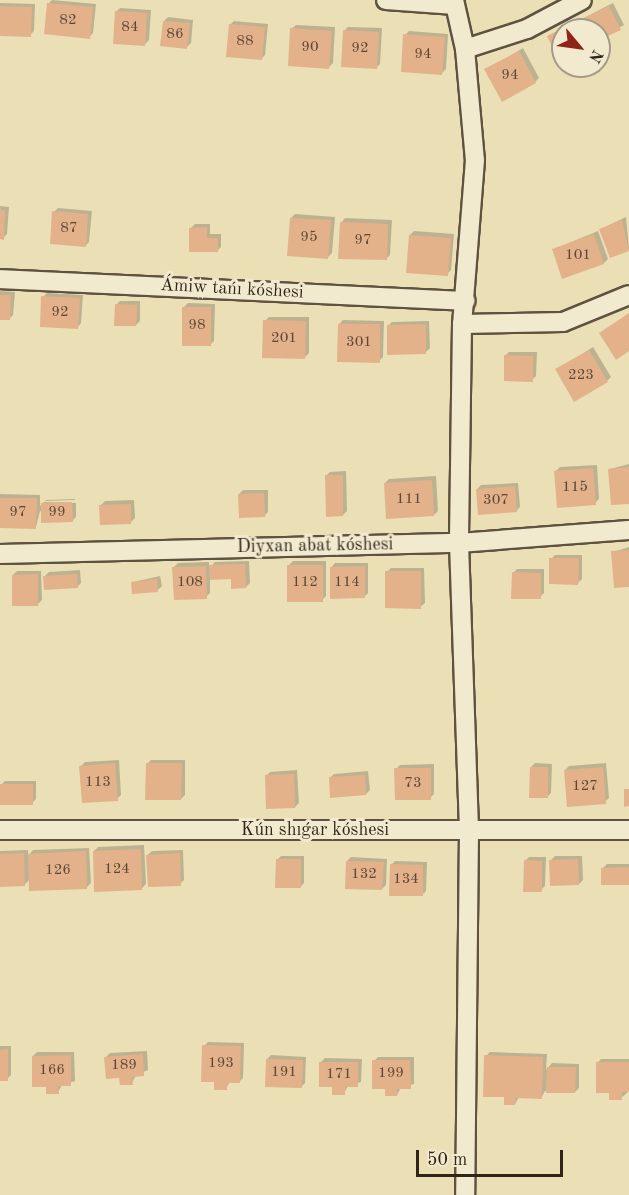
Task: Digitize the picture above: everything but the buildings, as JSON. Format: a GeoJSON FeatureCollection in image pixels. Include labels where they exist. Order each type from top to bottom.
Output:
{"type":"FeatureCollection","features":[{"type":"Feature","properties":{"kind":"street"},"geometry":{"type":"LineString","coordinates":[[386,0],[454,3],[465,49],[475,160],[462,324],[459,543],[469,831],[465,1195]]}},
{"type":"Feature","properties":{"kind":"street"},"geometry":{"type":"LineString","coordinates":[[465,49],[527,29],[582,0]]}},
{"type":"Feature","properties":{"kind":"street","name":"Ámiw tańı kóshesi"},"geometry":{"type":"LineString","coordinates":[[0,279],[465,301]]}},
{"type":"Feature","properties":{"kind":"street"},"geometry":{"type":"LineString","coordinates":[[462,324],[563,322],[629,295]]}},
{"type":"Feature","properties":{"kind":"street","name":"Diyxan abat kóshesi"},"geometry":{"type":"LineString","coordinates":[[0,554],[459,543],[629,530]]}},
{"type":"Feature","properties":{"kind":"street","name":"Kún shıǵar kóshesi"},"geometry":{"type":"LineString","coordinates":[[0,830],[629,830]]}}]}
